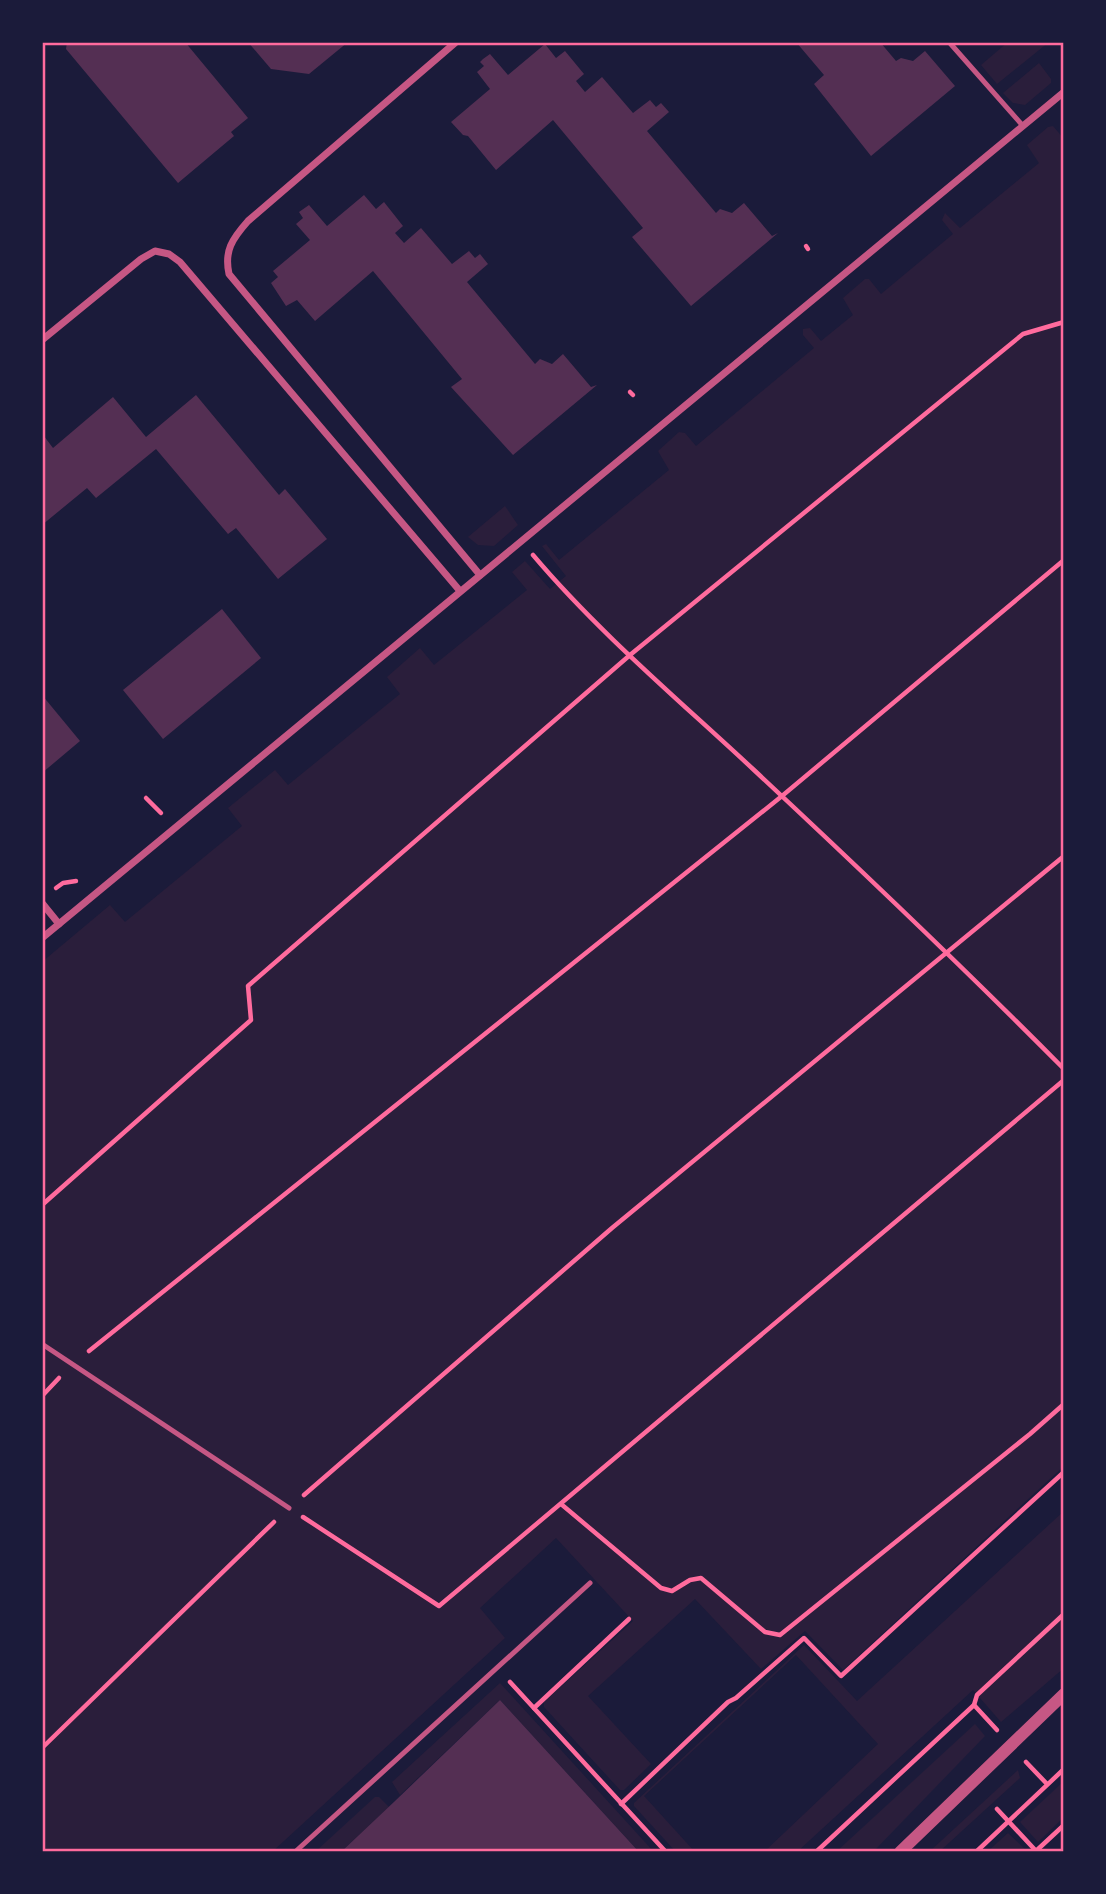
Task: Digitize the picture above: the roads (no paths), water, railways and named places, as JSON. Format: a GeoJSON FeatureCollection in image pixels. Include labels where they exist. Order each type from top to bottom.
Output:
{"type":"FeatureCollection","features":[{"type":"Feature","properties":{"kind":"street"},"geometry":{"type":"LineString","coordinates":[[456,42],[248,221],[229,246],[226,259],[229,274],[480,575]]}},
{"type":"Feature","properties":{"kind":"street"},"geometry":{"type":"LineString","coordinates":[[42,938],[1064,92]]}},
{"type":"Feature","properties":{"kind":"street"},"geometry":{"type":"LineString","coordinates":[[42,340],[141,259],[155,251],[169,254],[180,262],[460,591]]}},
{"type":"Feature","properties":{"kind":"street"},"geometry":{"type":"LineString","coordinates":[[42,903],[59,924]]}},
{"type":"Feature","properties":{"kind":"street"},"geometry":{"type":"LineString","coordinates":[[900,1852],[1064,1694]]}},
{"type":"Feature","properties":{"kind":"lane"},"geometry":{"type":"LineString","coordinates":[[948,42],[1023,127]]}},
{"type":"Feature","properties":{"kind":"lane"},"geometry":{"type":"LineString","coordinates":[[42,1344],[289,1508]]}},
{"type":"Feature","properties":{"kind":"lane"},"geometry":{"type":"LineString","coordinates":[[295,1852],[590,1583]]}}]}
